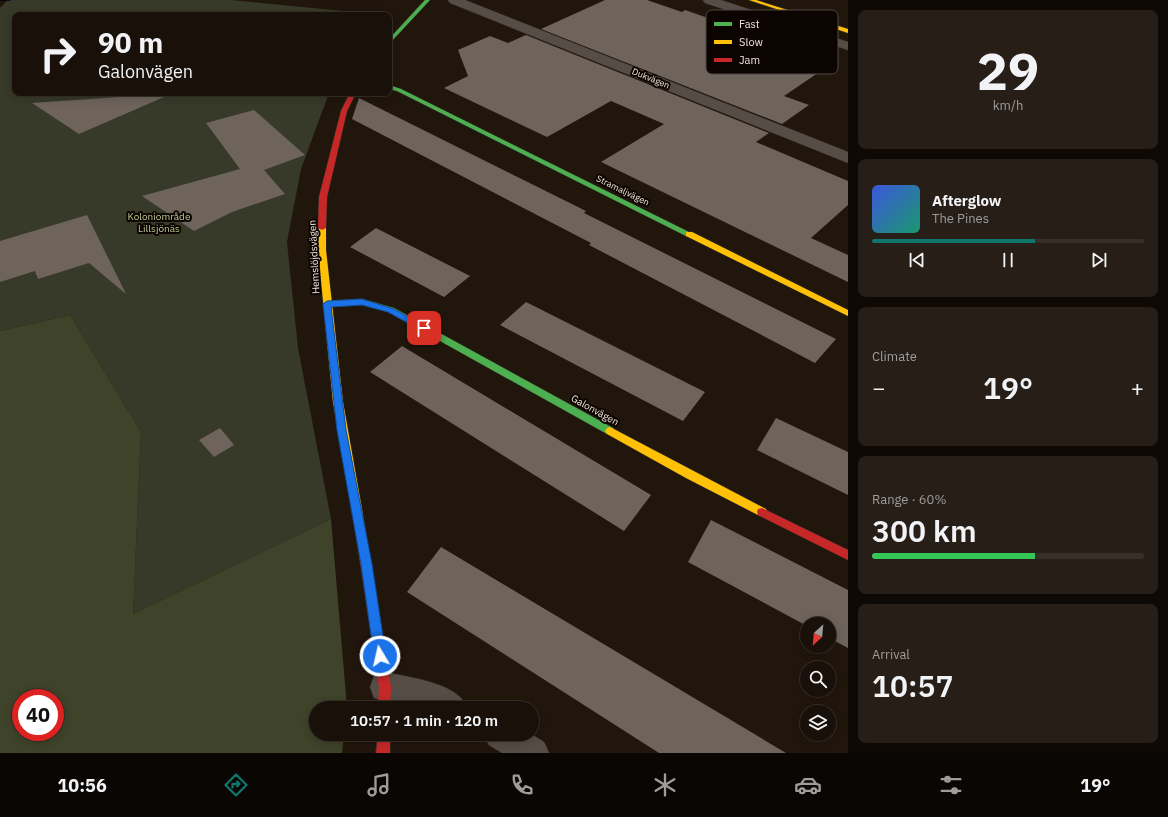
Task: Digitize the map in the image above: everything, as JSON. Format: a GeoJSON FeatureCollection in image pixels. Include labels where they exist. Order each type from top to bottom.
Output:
{"type":"FeatureCollection","features":[{"type":"Feature","properties":{"kind":"street"},"geometry":{"type":"LineString","coordinates":[[392,39],[428,0]]}},
{"type":"Feature","properties":{"kind":"street","name":"Dukvägen"},"geometry":{"type":"LineString","coordinates":[[454,0],[848,158]]}},
{"type":"Feature","properties":{"kind":"street"},"geometry":{"type":"LineString","coordinates":[[709,0],[739,10]]}},
{"type":"Feature","properties":{"kind":"street"},"geometry":{"type":"LineString","coordinates":[[751,0],[782,10]]}},
{"type":"Feature","properties":{"kind":"street"},"geometry":{"type":"LineString","coordinates":[[781,0],[813,10]]}},
{"type":"Feature","properties":{"kind":"street"},"geometry":{"type":"LineString","coordinates":[[838,18],[848,21]]}},
{"type":"Feature","properties":{"kind":"street"},"geometry":{"type":"LineString","coordinates":[[838,28],[848,31]]}},
{"type":"Feature","properties":{"kind":"street"},"geometry":{"type":"LineString","coordinates":[[838,43],[848,46]]}},
{"type":"Feature","properties":{"kind":"street","name":"Stramaljvägen"},"geometry":{"type":"LineString","coordinates":[[392,88],[399,90],[848,313]]}},
{"type":"Feature","properties":{"kind":"street","name":"Hemslöjdsvägen"},"geometry":{"type":"LineString","coordinates":[[352,96],[344,111],[323,198],[322,250],[342,430],[366,564],[385,697]]}},
{"type":"Feature","properties":{"kind":"street","name":"Galonvägen"},"geometry":{"type":"LineString","coordinates":[[327,304],[362,302],[391,310],[690,475],[848,555]]}},
{"type":"Feature","properties":{"kind":"street"},"geometry":{"type":"LineString","coordinates":[[385,697],[432,698],[437,701]]}},
{"type":"Feature","properties":{"kind":"street"},"geometry":{"type":"LineString","coordinates":[[383,753],[384,741]]}},
{"type":"Feature","properties":{"kind":"street"},"geometry":{"type":"LineString","coordinates":[[512,741],[533,753]]}},
{"type":"Feature","properties":{"kind":"green space","name":"Koloniområde Lillsjönäs"},"geometry":{"type":"Polygon","coordinates":[[[8,0],[231,0],[353,12],[12,12],[12,96],[328,96],[301,169],[287,242],[298,348],[331,519],[133,614],[141,432],[70,315],[0,331],[0,8],[8,0]]]}},
{"type":"Feature","properties":{"kind":"green space"},"geometry":{"type":"Polygon","coordinates":[[[70,315],[141,432],[133,614],[331,519],[346,701],[309,701],[309,741],[343,741],[342,753],[0,753],[0,331],[70,315]]]}},
{"type":"Feature","properties":{"kind":"building"},"geometry":{"type":"Polygon","coordinates":[[[605,0],[647,0],[682,12],[685,10],[706,17],[706,74],[816,74],[784,96],[809,105],[782,124],[541,29],[605,0]]]}},
{"type":"Feature","properties":{"kind":"building"},"geometry":{"type":"Polygon","coordinates":[[[526,35],[769,133],[756,142],[848,181],[848,205],[811,238],[848,255],[848,282],[601,162],[664,124],[611,101],[547,137],[444,88],[468,76],[458,50],[490,36],[508,43],[526,35]]]}},
{"type":"Feature","properties":{"kind":"building"},"geometry":{"type":"Polygon","coordinates":[[[134,96],[164,97],[79,134],[32,103],[134,96]]]}},
{"type":"Feature","properties":{"kind":"building"},"geometry":{"type":"Polygon","coordinates":[[[359,98],[586,211],[584,213],[836,339],[815,363],[589,245],[591,243],[352,119],[359,98]]]}},
{"type":"Feature","properties":{"kind":"building"},"geometry":{"type":"Polygon","coordinates":[[[254,110],[305,155],[264,170],[285,194],[232,212],[194,231],[142,196],[240,169],[206,123],[254,110]]]}},
{"type":"Feature","properties":{"kind":"building"},"geometry":{"type":"Polygon","coordinates":[[[87,215],[126,294],[89,263],[38,279],[35,271],[0,282],[0,241],[87,215]]]}},
{"type":"Feature","properties":{"kind":"building"},"geometry":{"type":"Polygon","coordinates":[[[376,228],[470,276],[444,297],[350,247],[376,228]]]}},
{"type":"Feature","properties":{"kind":"building"},"geometry":{"type":"Polygon","coordinates":[[[526,302],[705,392],[683,421],[500,325],[526,302]]]}},
{"type":"Feature","properties":{"kind":"building"},"geometry":{"type":"Polygon","coordinates":[[[402,346],[651,495],[624,531],[370,372],[402,346]]]}},
{"type":"Feature","properties":{"kind":"building"},"geometry":{"type":"Polygon","coordinates":[[[776,418],[848,452],[848,495],[757,450],[776,418]]]}},
{"type":"Feature","properties":{"kind":"building"},"geometry":{"type":"Polygon","coordinates":[[[220,428],[234,445],[214,457],[199,440],[220,428]]]}},
{"type":"Feature","properties":{"kind":"building"},"geometry":{"type":"Polygon","coordinates":[[[711,520],[848,590],[848,648],[836,642],[836,617],[800,617],[800,622],[688,562],[711,520]]]}},
{"type":"Feature","properties":{"kind":"building"},"geometry":{"type":"Polygon","coordinates":[[[441,547],[786,753],[659,753],[407,592],[441,547]]]}},
{"type":"Feature","properties":{"kind":"waterway"},"geometry":{"type":"LineString","coordinates":[[0,0],[9,0]]}},
{"type":"Feature","properties":{"kind":"traffic: fast"},"geometry":{"type":"LineString","coordinates":[[392,39],[428,0]]}},
{"type":"Feature","properties":{"kind":"traffic: fast"},"geometry":{"type":"LineString","coordinates":[[392,88],[399,90],[689,234]]}},
{"type":"Feature","properties":{"kind":"traffic: fast"},"geometry":{"type":"LineString","coordinates":[[327,304],[362,302],[391,310],[610,431]]}},
{"type":"Feature","properties":{"kind":"traffic: slow"},"geometry":{"type":"LineString","coordinates":[[751,0],[782,10]]}},
{"type":"Feature","properties":{"kind":"traffic: slow"},"geometry":{"type":"LineString","coordinates":[[838,28],[848,31]]}},
{"type":"Feature","properties":{"kind":"traffic: slow"},"geometry":{"type":"LineString","coordinates":[[322,228],[322,250],[338,402],[358,515]]}},
{"type":"Feature","properties":{"kind":"traffic: slow"},"geometry":{"type":"LineString","coordinates":[[689,234],[848,313]]}},
{"type":"Feature","properties":{"kind":"traffic: slow"},"geometry":{"type":"LineString","coordinates":[[610,431],[690,475],[762,512]]}},
{"type":"Feature","properties":{"kind":"traffic: jam"},"geometry":{"type":"LineString","coordinates":[[322,228],[323,197],[344,111],[352,96]]}},
{"type":"Feature","properties":{"kind":"traffic: jam"},"geometry":{"type":"LineString","coordinates":[[762,512],[848,555]]}},
{"type":"Feature","properties":{"kind":"traffic: jam"},"geometry":{"type":"LineString","coordinates":[[358,515],[385,687],[384,701]]}},
{"type":"Feature","properties":{"kind":"traffic: jam"},"geometry":{"type":"LineString","coordinates":[[383,753],[384,741]]}},
{"type":"Feature","properties":{"kind":"route"},"geometry":{"type":"LineString","coordinates":[[380,656],[366,564],[342,430],[327,304],[362,302],[391,310],[424,328]]}}]}
